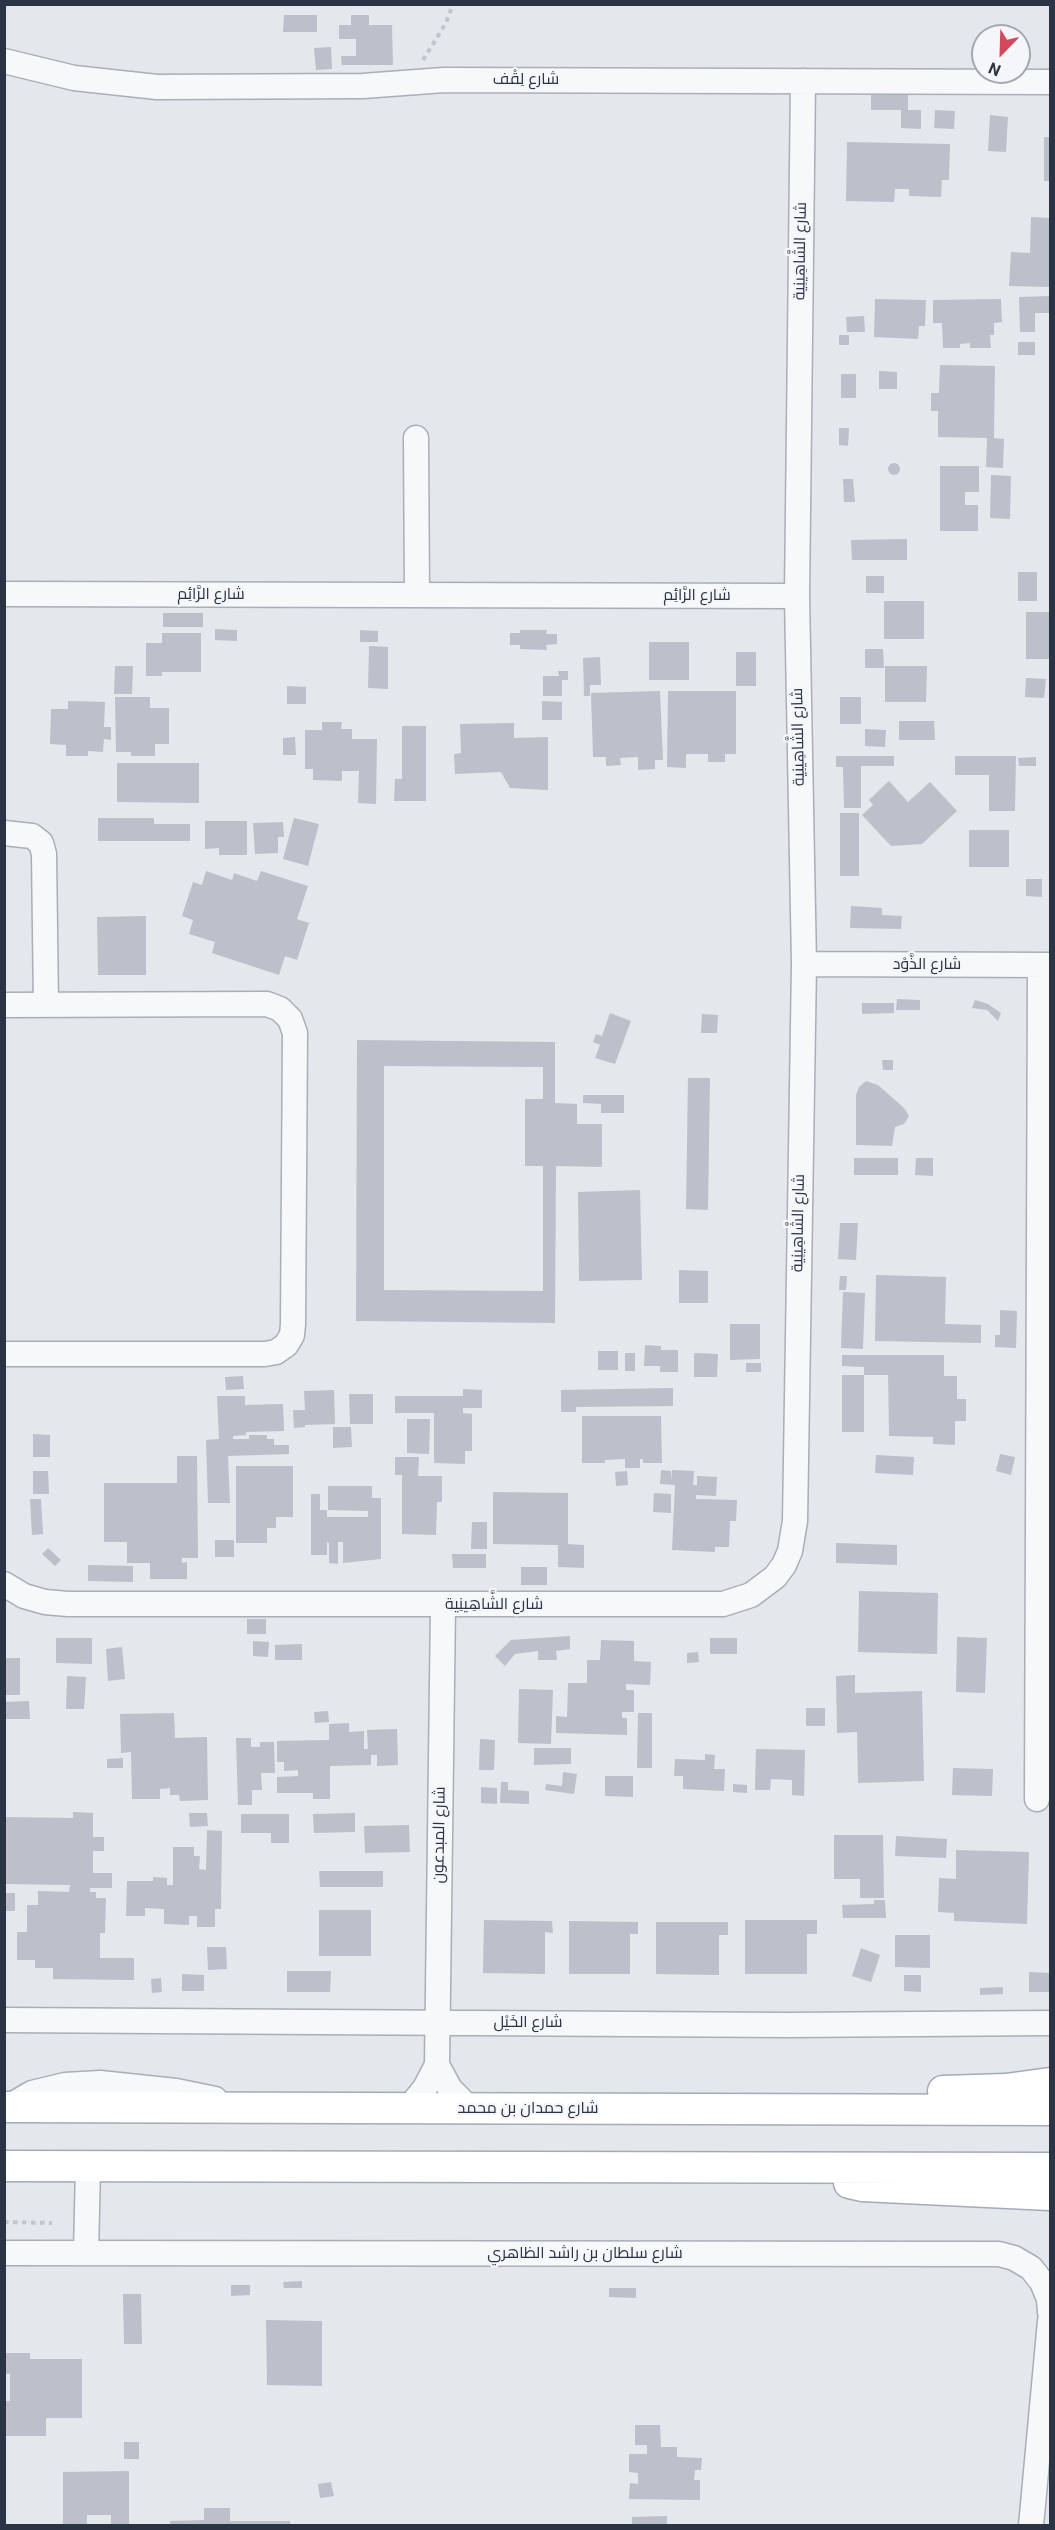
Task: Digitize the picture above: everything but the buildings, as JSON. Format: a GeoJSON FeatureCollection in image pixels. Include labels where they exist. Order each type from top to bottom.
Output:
{"type":"FeatureCollection","features":[{"type":"Feature","properties":{"kind":"main road"},"geometry":{"type":"LineString","coordinates":[[602,2109],[633,2097],[666,2092],[966,2091],[1006,2089],[1050,2083]]}},
{"type":"Feature","properties":{"kind":"main road","name":"شارع حمدان بن محمد"},"geometry":{"type":"LineString","coordinates":[[6,2107],[1050,2110]]}},
{"type":"Feature","properties":{"kind":"main road"},"geometry":{"type":"LineString","coordinates":[[4,2166],[1050,2168]]}},
{"type":"Feature","properties":{"kind":"main road"},"geometry":{"type":"LineString","coordinates":[[785,2166],[862,2186],[1050,2195]]}},
{"type":"Feature","properties":{"kind":"street","name":"شارع لِقْف"},"geometry":{"type":"LineString","coordinates":[[4,61],[74,78],[157,87],[363,86],[444,80],[1050,82]]}},
{"type":"Feature","properties":{"kind":"street","name":"شارع الشَّاهِينِية"},"geometry":{"type":"LineString","coordinates":[[4,1584],[24,1596],[45,1602],[68,1604],[723,1605],[752,1596],[775,1577],[784,1565],[790,1551],[795,1521],[804,964],[797,596],[803,81]]}},
{"type":"Feature","properties":{"kind":"street"},"geometry":{"type":"LineString","coordinates":[[416,438],[417,595]]}},
{"type":"Feature","properties":{"kind":"street","name":"شارع الرَّائِم"},"geometry":{"type":"LineString","coordinates":[[4,594],[797,596]]}},
{"type":"Feature","properties":{"kind":"street"},"geometry":{"type":"LineString","coordinates":[[4,833],[32,836],[40,843],[44,854],[46,1005]]}},
{"type":"Feature","properties":{"kind":"street","name":"شارع الذَّوْد"},"geometry":{"type":"LineString","coordinates":[[804,964],[1045,965]]}},
{"type":"Feature","properties":{"kind":"street"},"geometry":{"type":"LineString","coordinates":[[1037,1798],[1045,965]]}},
{"type":"Feature","properties":{"kind":"street"},"geometry":{"type":"LineString","coordinates":[[4,1005],[267,1004],[280,1009],[290,1019],[295,1033],[293,1324],[292,1335],[286,1345],[276,1352],[265,1354],[4,1354]]}},
{"type":"Feature","properties":{"kind":"street","name":"شارع المبدعون"},"geometry":{"type":"LineString","coordinates":[[409,2108],[437,2065],[443,1605]]}},
{"type":"Feature","properties":{"kind":"street","name":"شارع الخَيْل"},"geometry":{"type":"LineString","coordinates":[[4,2020],[788,2025],[1050,2023]]}},
{"type":"Feature","properties":{"kind":"street"},"geometry":{"type":"LineString","coordinates":[[437,2065],[450,2089],[469,2109]]}},
{"type":"Feature","properties":{"kind":"street"},"geometry":{"type":"LineString","coordinates":[[86,2253],[88,2167]]}},
{"type":"Feature","properties":{"kind":"street","name":"شارع سلطان بن راشد الظاهري"},"geometry":{"type":"LineString","coordinates":[[4,2253],[999,2254],[1014,2258],[1032,2268],[1042,2282],[1049,2299],[1050,2312]]}},
{"type":"Feature","properties":{"kind":"street"},"geometry":{"type":"LineString","coordinates":[[1031,2526],[1050,2321]]}},
{"type":"Feature","properties":{"kind":"path"},"geometry":{"type":"LineString","coordinates":[[402,82],[426,57],[446,22],[453,4]]}},
{"type":"Feature","properties":{"kind":"path"},"geometry":{"type":"LineString","coordinates":[[4,2222],[52,2223]]}}]}
